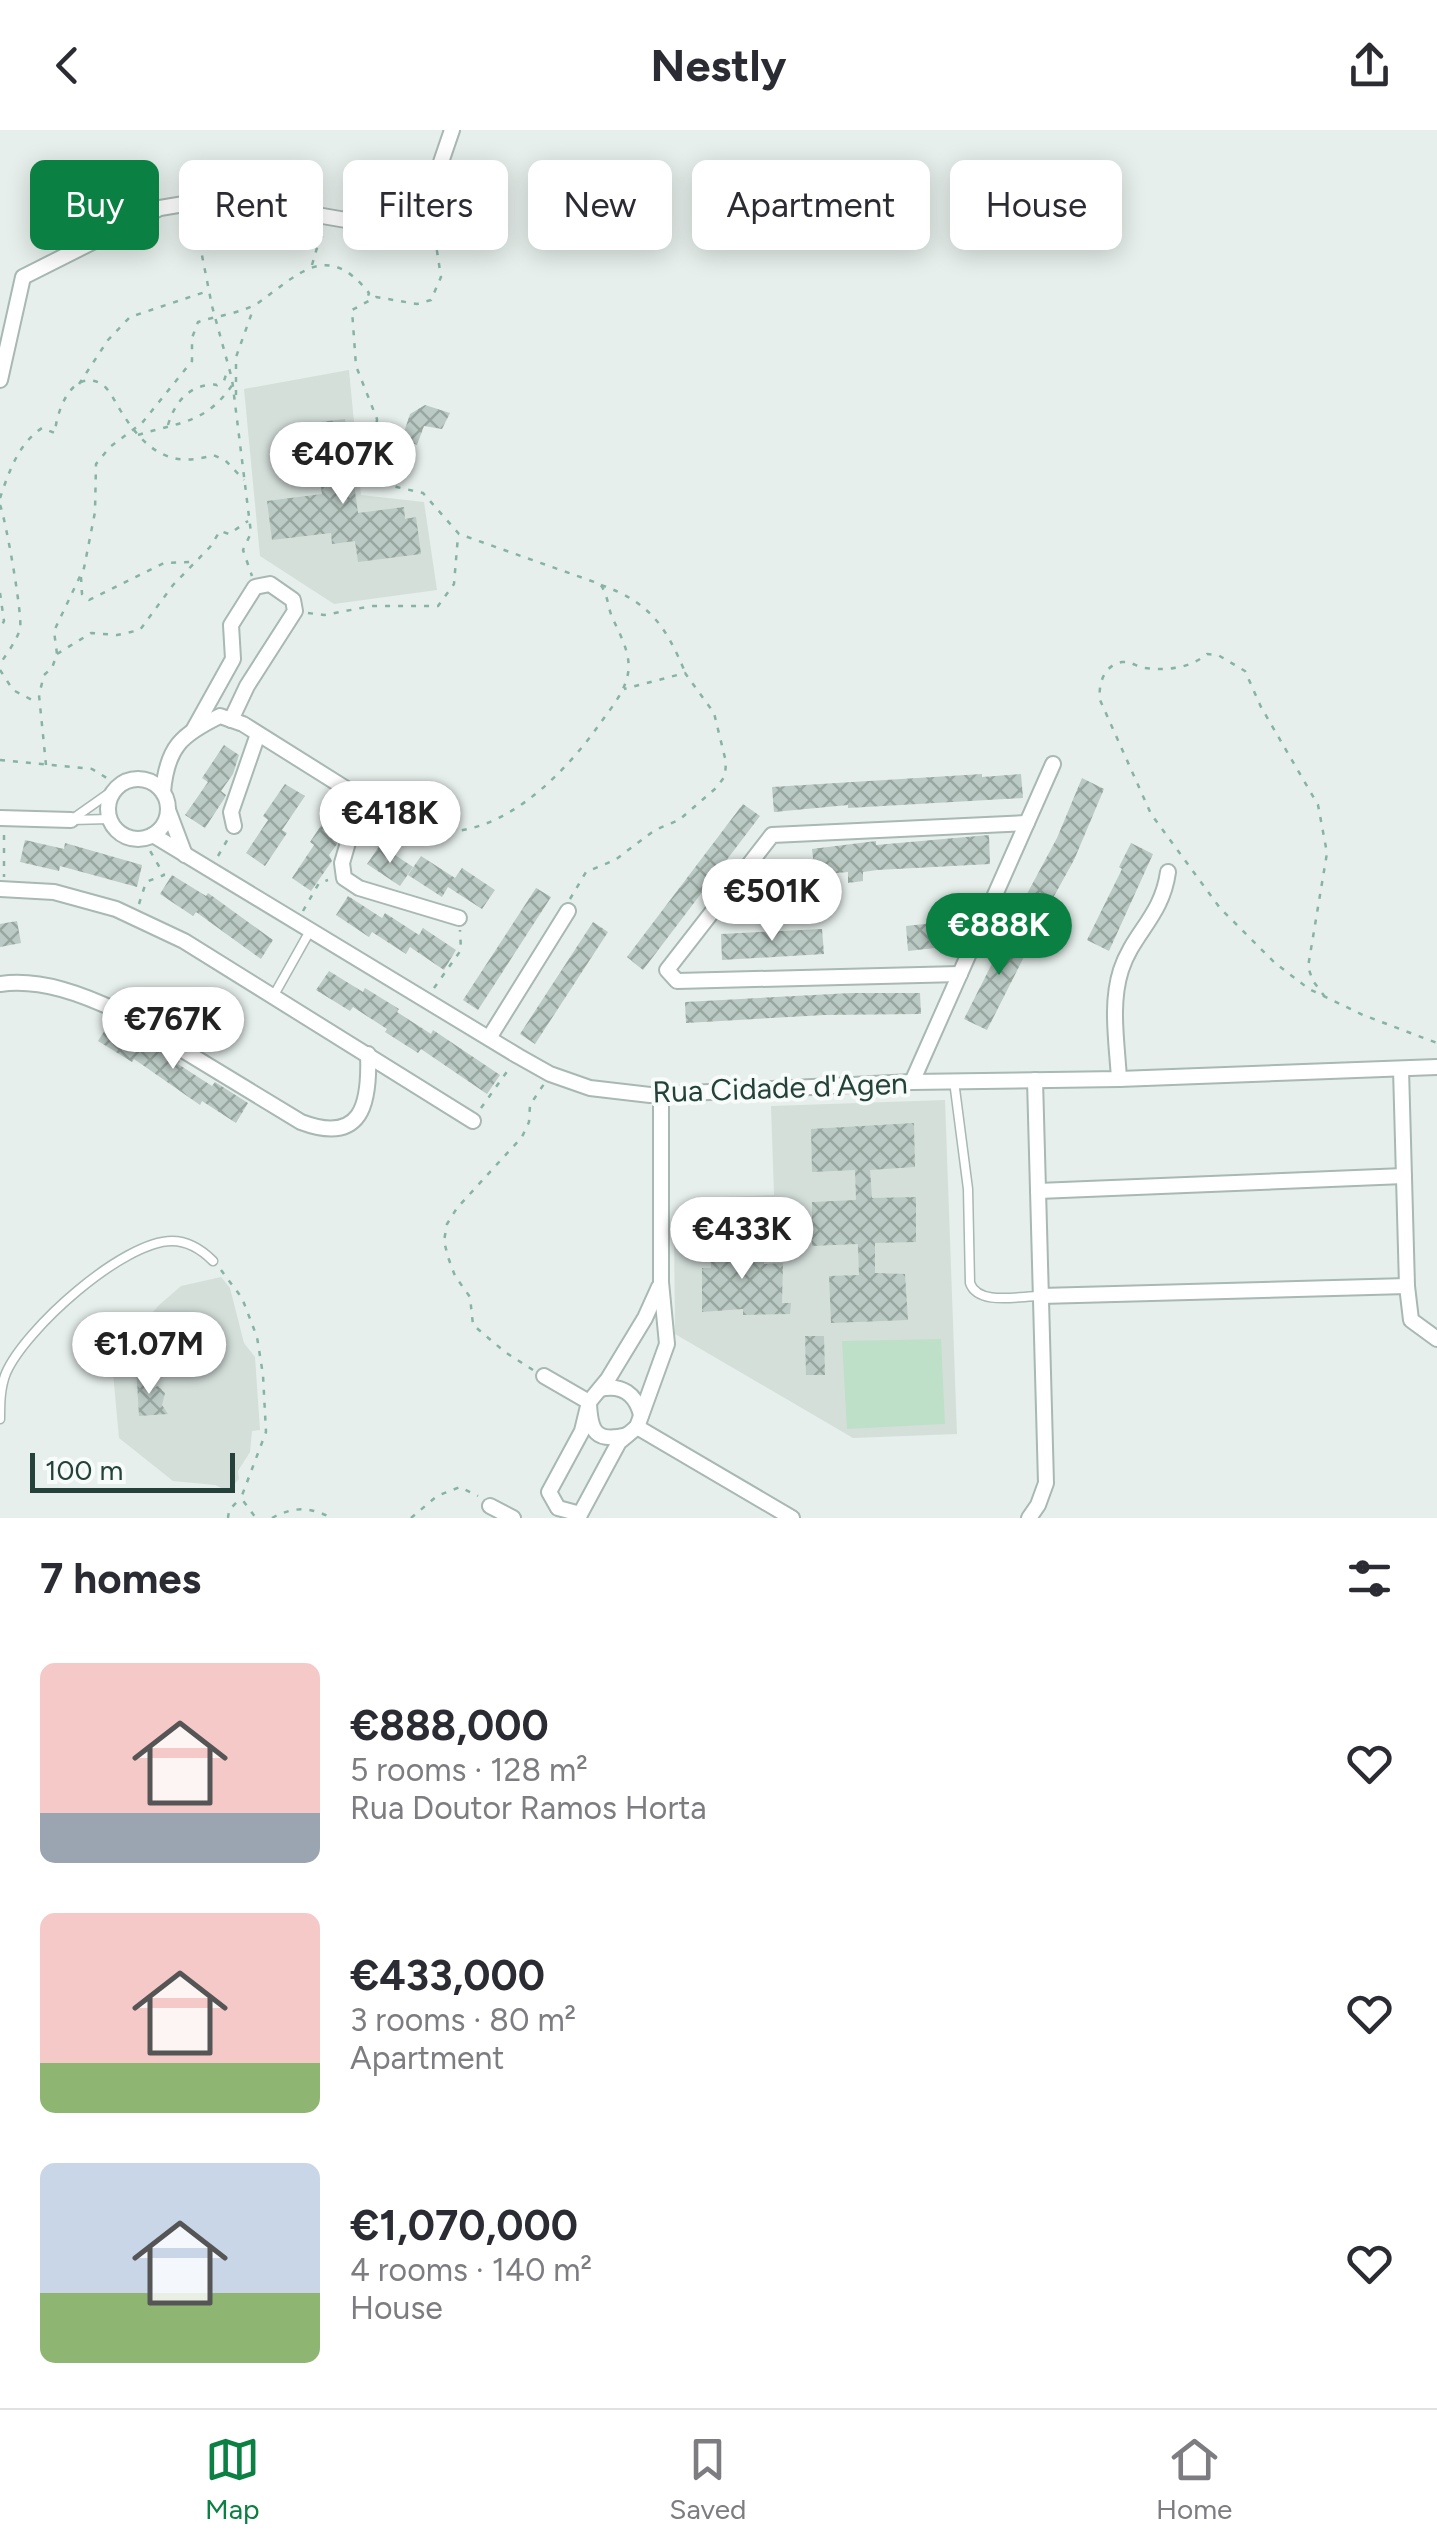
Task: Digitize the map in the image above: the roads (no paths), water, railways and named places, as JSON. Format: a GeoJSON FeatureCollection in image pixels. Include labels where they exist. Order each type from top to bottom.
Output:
{"type":"FeatureCollection","features":[{"type":"Feature","properties":{"kind":"street"},"geometry":{"type":"LineString","coordinates":[[0,380],[22,276],[160,208],[198,206],[396,224],[414,216],[426,203],[452,130]]}},
{"type":"Feature","properties":{"kind":"street"},"geometry":{"type":"LineString","coordinates":[[168,810],[166,820],[148,837],[122,835],[110,819],[110,798],[121,785],[166,761],[194,729],[233,659],[231,624],[255,587],[270,584],[293,600],[294,612],[231,720]]}},
{"type":"Feature","properties":{"kind":"street"},"geometry":{"type":"LineString","coordinates":[[232,647],[263,661]]}},
{"type":"Feature","properties":{"kind":"street"},"geometry":{"type":"LineString","coordinates":[[194,729],[220,716],[231,720],[407,827]]}},
{"type":"Feature","properties":{"kind":"street"},"geometry":{"type":"LineString","coordinates":[[234,826],[231,812],[258,734]]}},
{"type":"Feature","properties":{"kind":"street"},"geometry":{"type":"LineString","coordinates":[[166,761],[163,792],[186,856]]}},
{"type":"Feature","properties":{"kind":"street"},"geometry":{"type":"LineString","coordinates":[[912,1082],[1053,764]]}},
{"type":"Feature","properties":{"kind":"street"},"geometry":{"type":"LineString","coordinates":[[121,785],[149,780],[163,792]]}},
{"type":"Feature","properties":{"kind":"street"},"geometry":{"type":"LineString","coordinates":[[361,798],[342,863],[344,874],[358,888],[459,918]]}},
{"type":"Feature","properties":{"kind":"street"},"geometry":{"type":"LineString","coordinates":[[2,818],[70,820]]}},
{"type":"Feature","properties":{"kind":"street"},"geometry":{"type":"LineString","coordinates":[[960,974],[676,981],[666,970],[772,835],[1027,823]]}},
{"type":"Feature","properties":{"kind":"street","name":"Rua Cidade d'Agen"},"geometry":{"type":"LineString","coordinates":[[148,837],[304,925],[518,1056],[550,1074],[590,1088],[661,1095],[912,1082],[1437,1067]]}},
{"type":"Feature","properties":{"kind":"street"},"geometry":{"type":"LineString","coordinates":[[1119,1079],[1115,1013],[1121,968],[1165,895],[1168,872]]}},
{"type":"Feature","properties":{"kind":"street"},"geometry":{"type":"LineString","coordinates":[[2,889],[54,892],[116,909],[184,941],[473,1121]]}},
{"type":"Feature","properties":{"kind":"street"},"geometry":{"type":"LineString","coordinates":[[489,1038],[568,911]]}},
{"type":"Feature","properties":{"kind":"street"},"geometry":{"type":"LineString","coordinates":[[0,984],[45,986],[89,997],[301,1122],[324,1131],[349,1124],[365,1106],[368,1054]]}},
{"type":"Feature","properties":{"kind":"street"},"geometry":{"type":"LineString","coordinates":[[1401,1069],[1411,1320],[1437,1338]]}},
{"type":"Feature","properties":{"kind":"street"},"geometry":{"type":"LineString","coordinates":[[1029,1518],[1046,1483],[1035,1080]]}},
{"type":"Feature","properties":{"kind":"street"},"geometry":{"type":"LineString","coordinates":[[661,1095],[661,1282],[667,1344],[635,1426],[619,1442],[579,1516],[558,1508],[549,1492],[582,1432],[589,1402],[645,1318],[661,1282]]}},
{"type":"Feature","properties":{"kind":"street"},"geometry":{"type":"LineString","coordinates":[[1038,1192],[1404,1176]]}},
{"type":"Feature","properties":{"kind":"street"},"geometry":{"type":"LineString","coordinates":[[1040,1296],[1407,1286]]}},
{"type":"Feature","properties":{"kind":"street"},"geometry":{"type":"LineString","coordinates":[[544,1376],[589,1402]]}},
{"type":"Feature","properties":{"kind":"street"},"geometry":{"type":"LineString","coordinates":[[600,1389],[613,1386],[627,1390],[638,1401],[635,1426]]}},
{"type":"Feature","properties":{"kind":"street"},"geometry":{"type":"LineString","coordinates":[[589,1402],[590,1424],[597,1434],[607,1438],[635,1426]]}},
{"type":"Feature","properties":{"kind":"street"},"geometry":{"type":"LineString","coordinates":[[635,1426],[792,1518]]}},
{"type":"Feature","properties":{"kind":"street"},"geometry":{"type":"LineString","coordinates":[[490,1506],[514,1518]]}},
{"type":"Feature","properties":{"kind":"lane"},"geometry":{"type":"LineString","coordinates":[[70,820],[121,785]]}},
{"type":"Feature","properties":{"kind":"lane"},"geometry":{"type":"LineString","coordinates":[[70,820],[110,819]]}},
{"type":"Feature","properties":{"kind":"lane"},"geometry":{"type":"LineString","coordinates":[[274,995],[304,925]]}},
{"type":"Feature","properties":{"kind":"lane"},"geometry":{"type":"LineString","coordinates":[[954,1082],[968,1189],[972,1291],[982,1297],[1040,1296]]}},
{"type":"Feature","properties":{"kind":"lane"},"geometry":{"type":"LineString","coordinates":[[0,1419],[7,1371],[45,1318],[82,1286],[137,1251],[173,1241],[201,1250],[213,1262]]}}]}
